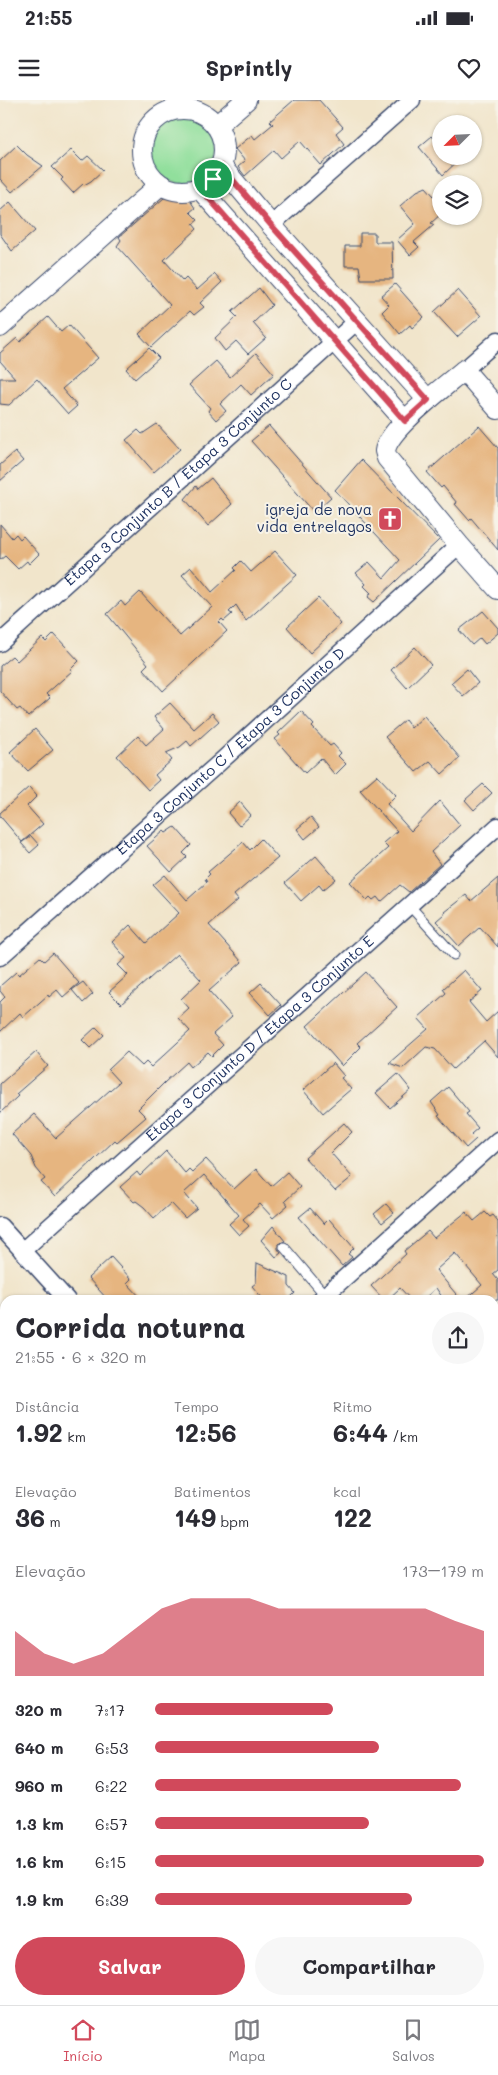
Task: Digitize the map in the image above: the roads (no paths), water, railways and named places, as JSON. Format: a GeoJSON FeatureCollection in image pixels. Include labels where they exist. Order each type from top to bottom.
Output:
{"type":"FeatureCollection","features":[{"type":"Feature","properties":{"kind":"street"},"geometry":{"type":"LineString","coordinates":[[216,126],[246,100]]}},
{"type":"Feature","properties":{"kind":"street"},"geometry":{"type":"LineString","coordinates":[[271,225],[412,100]]}},
{"type":"Feature","properties":{"kind":"street"},"geometry":{"type":"LineString","coordinates":[[180,109],[201,113],[216,126],[224,145],[221,166],[213,179],[200,188],[180,192],[170,190],[160,185],[153,178],[143,160],[143,140],[153,122],[170,111],[180,109]]}},
{"type":"Feature","properties":{"kind":"street"},"geometry":{"type":"LineString","coordinates":[[221,166],[271,225],[428,400]]}},
{"type":"Feature","properties":{"kind":"street"},"geometry":{"type":"LineString","coordinates":[[0,327],[160,185]]}},
{"type":"Feature","properties":{"kind":"street"},"geometry":{"type":"LineString","coordinates":[[200,188],[405,421]]}},
{"type":"Feature","properties":{"kind":"street","name":"Etapa 3 Conjunto B / Etapa 3 Conjunto C"},"geometry":{"type":"LineString","coordinates":[[0,643],[357,321]]}},
{"type":"Feature","properties":{"kind":"street"},"geometry":{"type":"LineString","coordinates":[[498,340],[405,421],[386,445],[386,455],[459,545],[498,589]]}},
{"type":"Feature","properties":{"kind":"street"},"geometry":{"type":"LineString","coordinates":[[464,370],[498,409]]}},
{"type":"Feature","properties":{"kind":"street","name":"Etapa 3 Conjunto C / Etapa 3 Conjunto D"},"geometry":{"type":"LineString","coordinates":[[0,957],[219,763],[459,545]]}},
{"type":"Feature","properties":{"kind":"street","name":"Etapa 3 Conjunto D / Etapa 3 Conjunto E"},"geometry":{"type":"LineString","coordinates":[[22,1251],[498,826]]}},
{"type":"Feature","properties":{"kind":"street"},"geometry":{"type":"LineString","coordinates":[[325,1295],[498,1140]]}},
{"type":"Feature","properties":{"kind":"street"},"geometry":{"type":"LineString","coordinates":[[0,1226],[62,1295]]}},
{"type":"Feature","properties":{"kind":"lane"},"geometry":{"type":"LineString","coordinates":[[409,905],[454,955]]}},
{"type":"Feature","properties":{"kind":"lane"},"geometry":{"type":"LineString","coordinates":[[284,1247],[320,1295]]}},
{"type":"Feature","properties":{"kind":"place","name":"igreja de nova vida entrelagos"},"geometry":{"type":"Point","coordinates":[390,519]}}]}
